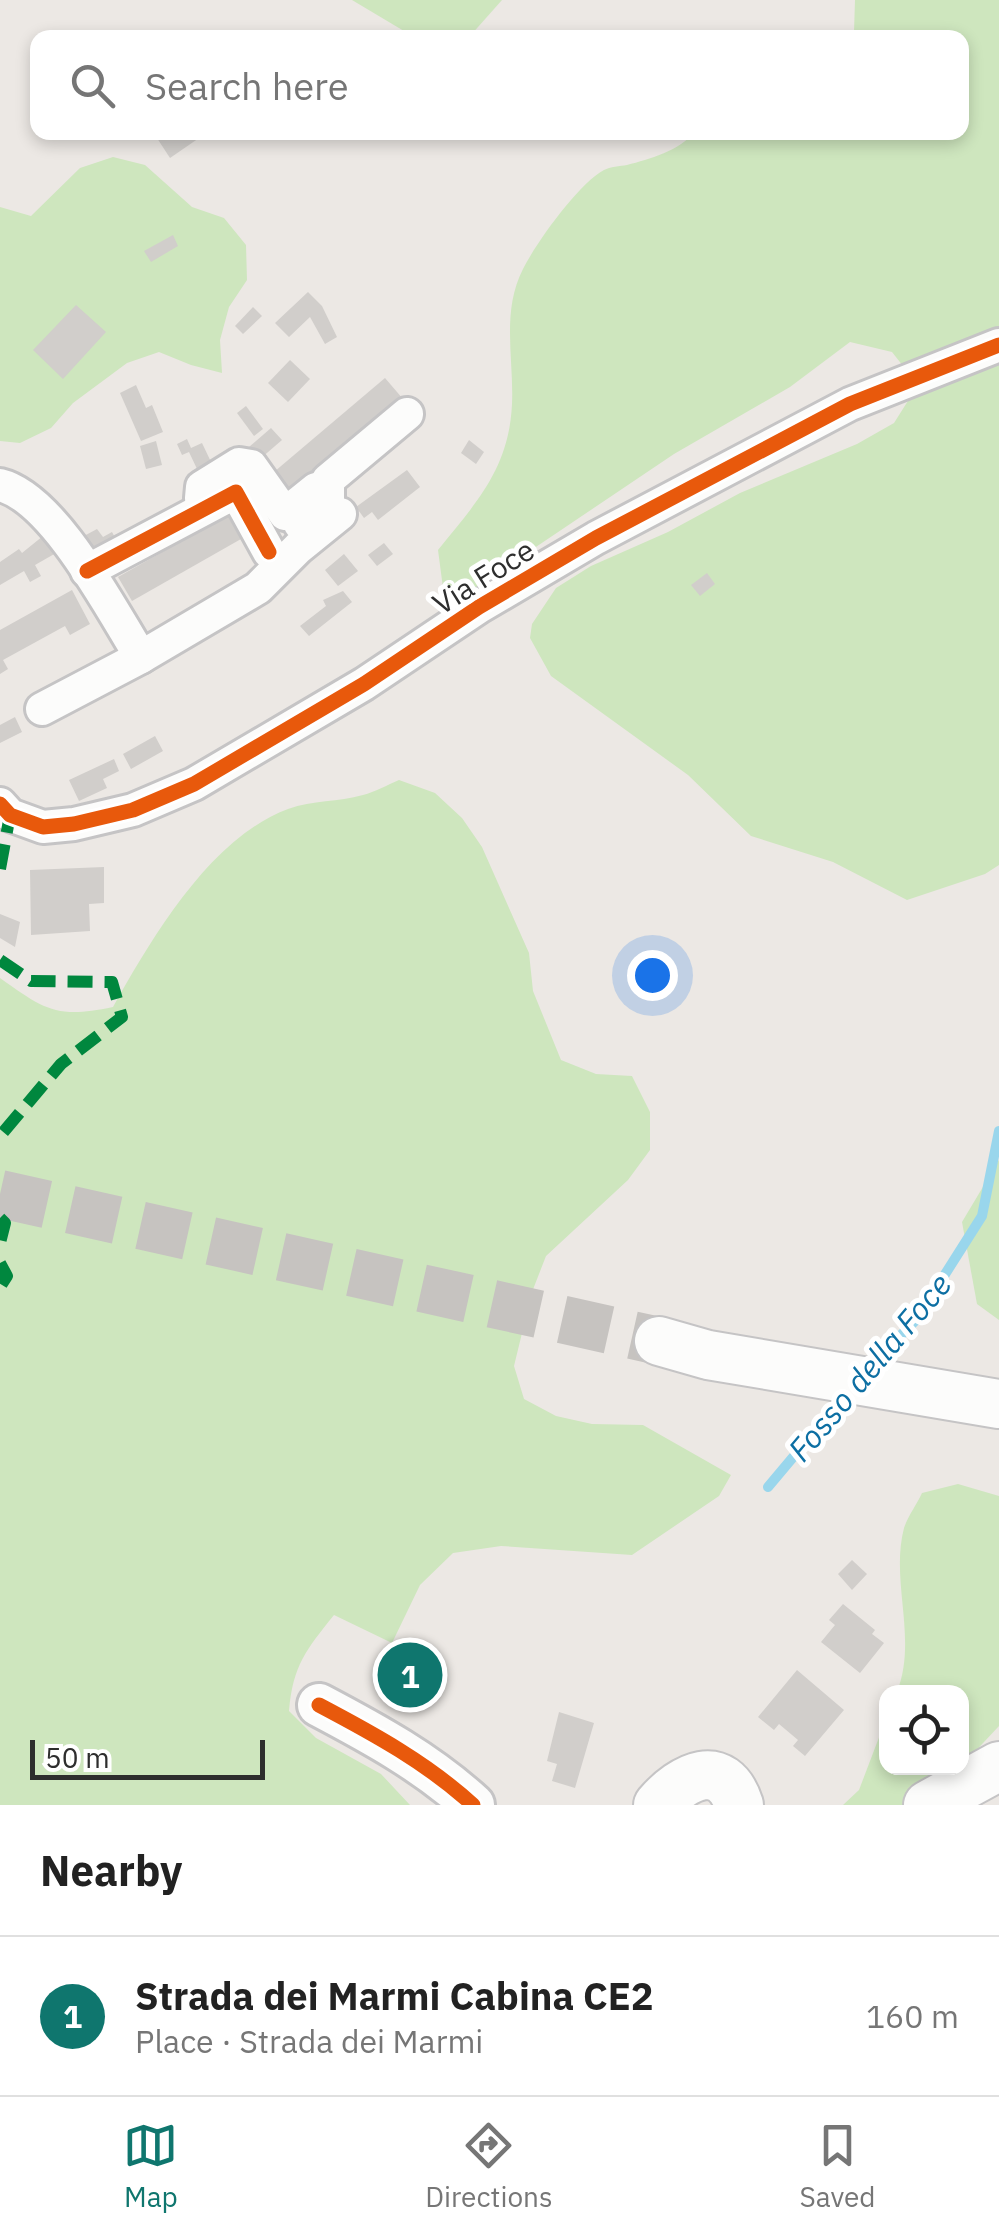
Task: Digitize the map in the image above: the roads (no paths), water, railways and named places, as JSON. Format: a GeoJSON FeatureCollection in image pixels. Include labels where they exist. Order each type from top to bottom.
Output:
{"type":"FeatureCollection","features":[{"type":"Feature","properties":{"kind":"main road"},"geometry":{"type":"LineString","coordinates":[[659,1341],[708,1355],[999,1404]]}},
{"type":"Feature","properties":{"kind":"main road"},"geometry":{"type":"LineString","coordinates":[[928,1805],[999,1766]]}},
{"type":"Feature","properties":{"kind":"main road"},"geometry":{"type":"LineString","coordinates":[[658,1805],[682,1781],[701,1774],[725,1784],[739,1805]]}},
{"type":"Feature","properties":{"kind":"street","name":"Via Foce"},"geometry":{"type":"LineString","coordinates":[[0,804],[10,814],[43,827],[74,824],[133,810],[194,784],[364,684],[478,607],[596,538],[850,404],[999,345]]}},
{"type":"Feature","properties":{"kind":"street"},"geometry":{"type":"LineString","coordinates":[[201,511],[202,487],[239,464],[251,466],[286,514],[407,414]]}},
{"type":"Feature","properties":{"kind":"street"},"geometry":{"type":"LineString","coordinates":[[258,588],[269,552],[328,500],[328,480]]}},
{"type":"Feature","properties":{"kind":"street"},"geometry":{"type":"LineString","coordinates":[[0,485],[10,488],[47,518],[71,545],[141,656]]}},
{"type":"Feature","properties":{"kind":"street"},"geometry":{"type":"LineString","coordinates":[[87,571],[236,492],[269,552]]}},
{"type":"Feature","properties":{"kind":"street"},"geometry":{"type":"LineString","coordinates":[[42,710],[258,588],[340,514]]}},
{"type":"Feature","properties":{"kind":"street"},"geometry":{"type":"LineString","coordinates":[[319,1706],[391,1743],[448,1782],[473,1805]]}},
{"type":"Feature","properties":{"kind":"waterway","name":"Fosso della Foce"},"geometry":{"type":"LineString","coordinates":[[867,1369],[916,1320],[982,1216],[999,1131]]}},
{"type":"Feature","properties":{"kind":"waterway","name":"Fosso della Foce"},"geometry":{"type":"LineString","coordinates":[[768,1487],[847,1393]]}},
{"type":"Feature","properties":{"kind":"tunnel"},"geometry":{"type":"LineString","coordinates":[[0,1194],[659,1341]]}},
{"type":"Feature","properties":{"kind":"place","name":"Strada dei Marmi Cabina CE2"},"geometry":{"type":"Point","coordinates":[410,1675]}}]}
